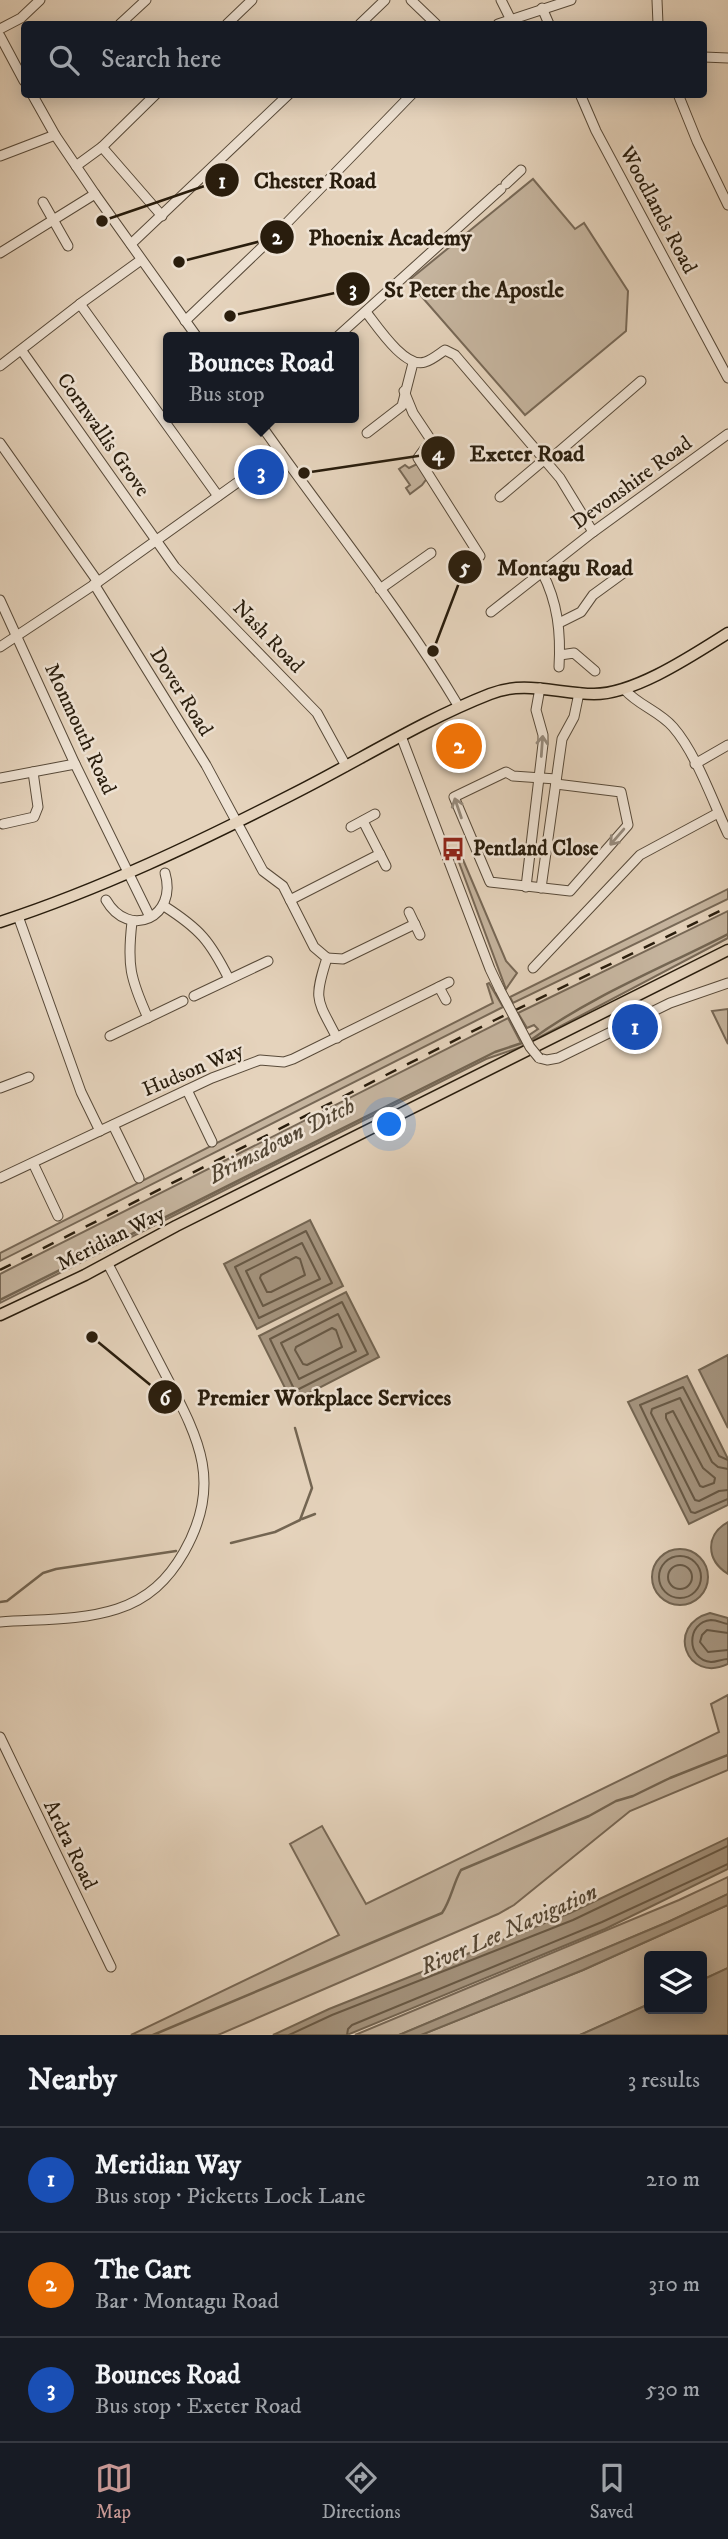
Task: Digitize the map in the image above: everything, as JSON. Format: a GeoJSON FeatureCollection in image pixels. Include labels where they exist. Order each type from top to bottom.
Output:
{"type":"FeatureCollection","features":[{"type":"Feature","properties":{"kind":"main road"},"geometry":{"type":"LineString","coordinates":[[0,922],[84,893],[291,795],[459,707],[511,687],[579,693],[625,690],[728,633]]}},
{"type":"Feature","properties":{"kind":"main road","name":"Meridian Way"},"geometry":{"type":"LineString","coordinates":[[0,1315],[108,1264],[176,1226],[728,950]]}},
{"type":"Feature","properties":{"kind":"street"},"geometry":{"type":"LineString","coordinates":[[0,29],[21,18],[40,0]]}},
{"type":"Feature","properties":{"kind":"street"},"geometry":{"type":"LineString","coordinates":[[123,21],[146,0]]}},
{"type":"Feature","properties":{"kind":"street"},"geometry":{"type":"LineString","coordinates":[[230,21],[252,0]]}},
{"type":"Feature","properties":{"kind":"street"},"geometry":{"type":"LineString","coordinates":[[363,21],[385,0]]}},
{"type":"Feature","properties":{"kind":"street"},"geometry":{"type":"LineString","coordinates":[[411,0],[433,21]]}},
{"type":"Feature","properties":{"kind":"street"},"geometry":{"type":"LineString","coordinates":[[501,0],[511,20]]}},
{"type":"Feature","properties":{"kind":"street"},"geometry":{"type":"LineString","coordinates":[[508,21],[571,0]]}},
{"type":"Feature","properties":{"kind":"street"},"geometry":{"type":"LineString","coordinates":[[657,0],[658,21]]}},
{"type":"Feature","properties":{"kind":"street"},"geometry":{"type":"LineString","coordinates":[[542,8],[548,21]]}},
{"type":"Feature","properties":{"kind":"street"},"geometry":{"type":"LineString","coordinates":[[0,36],[21,75]]}},
{"type":"Feature","properties":{"kind":"street"},"geometry":{"type":"LineString","coordinates":[[707,57],[728,58]]}},
{"type":"Feature","properties":{"kind":"street"},"geometry":{"type":"LineString","coordinates":[[34,98],[95,194],[193,332]]}},
{"type":"Feature","properties":{"kind":"street"},"geometry":{"type":"LineString","coordinates":[[76,166],[103,147],[152,98]]}},
{"type":"Feature","properties":{"kind":"street"},"geometry":{"type":"LineString","coordinates":[[131,244],[285,98]]}},
{"type":"Feature","properties":{"kind":"street"},"geometry":{"type":"LineString","coordinates":[[185,321],[278,232],[408,98]]}},
{"type":"Feature","properties":{"kind":"street","name":"Woodlands Road"},"geometry":{"type":"LineString","coordinates":[[582,98],[596,131],[728,378]]}},
{"type":"Feature","properties":{"kind":"street"},"geometry":{"type":"LineString","coordinates":[[680,98],[728,205]]}},
{"type":"Feature","properties":{"kind":"street"},"geometry":{"type":"LineString","coordinates":[[0,156],[55,135]]}},
{"type":"Feature","properties":{"kind":"street"},"geometry":{"type":"LineString","coordinates":[[103,147],[162,216]]}},
{"type":"Feature","properties":{"kind":"street"},"geometry":{"type":"LineString","coordinates":[[343,332],[522,170]]}},
{"type":"Feature","properties":{"kind":"street"},"geometry":{"type":"LineString","coordinates":[[0,253],[95,194]]}},
{"type":"Feature","properties":{"kind":"street"},"geometry":{"type":"LineString","coordinates":[[43,202],[68,246]]}},
{"type":"Feature","properties":{"kind":"street"},"geometry":{"type":"LineString","coordinates":[[0,366],[141,260]]}},
{"type":"Feature","properties":{"kind":"street"},"geometry":{"type":"LineString","coordinates":[[80,304],[163,419]]}},
{"type":"Feature","properties":{"kind":"street"},"geometry":{"type":"LineString","coordinates":[[366,312],[402,356],[413,363],[424,363],[445,350],[455,355],[560,478],[593,532]]}},
{"type":"Feature","properties":{"kind":"street","name":"Cornwallis Grove"},"geometry":{"type":"LineString","coordinates":[[22,351],[155,540]]}},
{"type":"Feature","properties":{"kind":"street"},"geometry":{"type":"LineString","coordinates":[[367,433],[401,406],[413,363]]}},
{"type":"Feature","properties":{"kind":"street"},"geometry":{"type":"LineString","coordinates":[[500,497],[641,381]]}},
{"type":"Feature","properties":{"kind":"street"},"geometry":{"type":"LineString","coordinates":[[404,391],[413,413],[431,440],[418,458],[480,555]]}},
{"type":"Feature","properties":{"kind":"street"},"geometry":{"type":"LineString","coordinates":[[166,423],[218,496]]}},
{"type":"Feature","properties":{"kind":"street"},"geometry":{"type":"LineString","coordinates":[[260,423],[380,589],[459,707]]}},
{"type":"Feature","properties":{"kind":"street","name":"Devonshire Road"},"geometry":{"type":"LineString","coordinates":[[491,612],[593,532],[728,434]]}},
{"type":"Feature","properties":{"kind":"street","name":"Dover Road"},"geometry":{"type":"LineString","coordinates":[[0,443],[96,583],[206,765],[264,873],[283,886],[314,947],[327,958]]}},
{"type":"Feature","properties":{"kind":"street"},"geometry":{"type":"LineString","coordinates":[[0,647],[96,583],[280,452]]}},
{"type":"Feature","properties":{"kind":"street","name":"Nash Road"},"geometry":{"type":"LineString","coordinates":[[155,540],[175,567],[317,713],[346,766]]}},
{"type":"Feature","properties":{"kind":"street"},"geometry":{"type":"LineString","coordinates":[[380,589],[431,553]]}},
{"type":"Feature","properties":{"kind":"street"},"geometry":{"type":"LineString","coordinates":[[559,623],[581,612],[593,595],[626,571]]}},
{"type":"Feature","properties":{"kind":"street"},"geometry":{"type":"LineString","coordinates":[[542,572],[554,594],[559,623],[559,667]]}},
{"type":"Feature","properties":{"kind":"street","name":"Monmouth Road"},"geometry":{"type":"LineString","coordinates":[[0,600],[75,764],[150,917]]}},
{"type":"Feature","properties":{"kind":"street"},"geometry":{"type":"LineString","coordinates":[[560,655],[574,653],[595,671]]}},
{"type":"Feature","properties":{"kind":"street"},"geometry":{"type":"LineString","coordinates":[[526,887],[543,744],[536,710],[540,688]]}},
{"type":"Feature","properties":{"kind":"street"},"geometry":{"type":"LineString","coordinates":[[625,690],[670,724],[695,764],[728,834]]}},
{"type":"Feature","properties":{"kind":"street"},"geometry":{"type":"LineString","coordinates":[[541,888],[562,739],[574,717],[579,693]]}},
{"type":"Feature","properties":{"kind":"street"},"geometry":{"type":"LineString","coordinates":[[401,736],[490,969],[530,1047],[539,1058],[558,1058],[670,1003],[728,984]]}},
{"type":"Feature","properties":{"kind":"street"},"geometry":{"type":"LineString","coordinates":[[695,764],[728,745]]}},
{"type":"Feature","properties":{"kind":"street"},"geometry":{"type":"LineString","coordinates":[[0,778],[75,764]]}},
{"type":"Feature","properties":{"kind":"street"},"geometry":{"type":"LineString","coordinates":[[2,824],[34,817],[38,807],[33,772]]}},
{"type":"Feature","properties":{"kind":"street"},"geometry":{"type":"LineString","coordinates":[[501,773],[556,782],[621,792],[629,822],[570,891],[490,882],[454,797],[501,773]]}},
{"type":"Feature","properties":{"kind":"street"},"geometry":{"type":"LineString","coordinates":[[533,968],[640,855],[718,813]]}},
{"type":"Feature","properties":{"kind":"street"},"geometry":{"type":"LineString","coordinates":[[351,827],[375,814]]}},
{"type":"Feature","properties":{"kind":"street"},"geometry":{"type":"LineString","coordinates":[[363,821],[386,866]]}},
{"type":"Feature","properties":{"kind":"street"},"geometry":{"type":"LineString","coordinates":[[290,900],[380,854]]}},
{"type":"Feature","properties":{"kind":"street"},"geometry":{"type":"LineString","coordinates":[[106,900],[115,912],[132,922],[150,917],[164,906],[168,894],[165,873]]}},
{"type":"Feature","properties":{"kind":"street"},"geometry":{"type":"LineString","coordinates":[[164,906],[202,934],[229,979]]}},
{"type":"Feature","properties":{"kind":"street"},"geometry":{"type":"LineString","coordinates":[[409,912],[420,935]]}},
{"type":"Feature","properties":{"kind":"street"},"geometry":{"type":"LineString","coordinates":[[18,916],[81,1092],[100,1131]]}},
{"type":"Feature","properties":{"kind":"street"},"geometry":{"type":"LineString","coordinates":[[132,922],[129,955],[131,975],[148,1017]]}},
{"type":"Feature","properties":{"kind":"street"},"geometry":{"type":"LineString","coordinates":[[337,1038],[317,996],[327,958],[344,959],[415,924]]}},
{"type":"Feature","properties":{"kind":"street"},"geometry":{"type":"LineString","coordinates":[[194,996],[268,961]]}},
{"type":"Feature","properties":{"kind":"street","name":"Hudson Way"},"geometry":{"type":"LineString","coordinates":[[0,1178],[187,1090],[260,1060],[289,1061],[449,982]]}},
{"type":"Feature","properties":{"kind":"street"},"geometry":{"type":"LineString","coordinates":[[439,987],[446,1000]]}},
{"type":"Feature","properties":{"kind":"street"},"geometry":{"type":"LineString","coordinates":[[110,1036],[183,1001]]}},
{"type":"Feature","properties":{"kind":"street"},"geometry":{"type":"LineString","coordinates":[[0,1088],[29,1077]]}},
{"type":"Feature","properties":{"kind":"street"},"geometry":{"type":"LineString","coordinates":[[187,1090],[212,1142]]}},
{"type":"Feature","properties":{"kind":"street"},"geometry":{"type":"LineString","coordinates":[[113,1125],[139,1178]]}},
{"type":"Feature","properties":{"kind":"street"},"geometry":{"type":"LineString","coordinates":[[33,1163],[58,1216]]}},
{"type":"Feature","properties":{"kind":"street"},"geometry":{"type":"LineString","coordinates":[[0,1622],[87,1615],[136,1602],[160,1586],[179,1560],[201,1516],[205,1492],[204,1465],[198,1439],[108,1264]]}},
{"type":"Feature","properties":{"kind":"street","name":"Ardra Road"},"geometry":{"type":"LineString","coordinates":[[0,1737],[111,1967]]}},
{"type":"Feature","properties":{"kind":"shaded area"},"geometry":{"type":"Polygon","coordinates":[[[533,179],[575,229],[584,223],[628,291],[626,331],[525,415],[408,281],[533,179]]]}},
{"type":"Feature","properties":{"kind":"shaded area"},"geometry":{"type":"Polygon","coordinates":[[[417,464],[428,477],[410,494],[406,488],[410,485],[399,469],[405,465],[409,468],[417,464]]]}},
{"type":"Feature","properties":{"kind":"shaded area"},"geometry":{"type":"Polygon","coordinates":[[[461,855],[506,961],[517,973],[506,989],[457,857],[461,855]]]}},
{"type":"Feature","properties":{"kind":"shaded area"},"geometry":{"type":"Polygon","coordinates":[[[728,889],[728,899],[513,1003],[510,997],[728,889]]]}},
{"type":"Feature","properties":{"kind":"shaded area"},"geometry":{"type":"Polygon","coordinates":[[[728,911],[728,938],[521,1047],[486,1059],[0,1303],[0,1274],[508,1018],[520,1041],[538,1029],[534,1025],[527,1028],[518,1013],[728,911]]]}},
{"type":"Feature","properties":{"kind":"shaded area"},"geometry":{"type":"Polygon","coordinates":[[[489,983],[503,1007],[0,1261],[0,1253],[493,1003],[487,984],[489,983]]]}},
{"type":"Feature","properties":{"kind":"shaded area"},"geometry":{"type":"Polygon","coordinates":[[[728,1009],[728,1044],[712,1011],[728,1009]]]}},
{"type":"Feature","properties":{"kind":"shaded area"},"geometry":{"type":"Polygon","coordinates":[[[728,1695],[728,1770],[630,1811],[514,1905],[218,2035],[131,2035],[339,1935],[290,1844],[322,1826],[366,1904],[719,1732],[711,1704],[728,1695]]]}},
{"type":"Feature","properties":{"kind":"shaded area"},"geometry":{"type":"Polygon","coordinates":[[[728,1877],[728,1894],[668,1922],[399,2035],[355,2035],[679,1900],[728,1877]]]}},
{"type":"Feature","properties":{"kind":"shaded area"},"geometry":{"type":"Polygon","coordinates":[[[728,1905],[728,1968],[707,1978],[707,1951],[644,1951],[644,2006],[580,2035],[421,2035],[583,1970],[728,1905]]]}},
{"type":"Feature","properties":{"kind":"water"},"geometry":{"type":"Polygon","coordinates":[[[310,1220],[343,1286],[257,1329],[224,1264],[310,1220]]]}},
{"type":"Feature","properties":{"kind":"water"},"geometry":{"type":"Polygon","coordinates":[[[346,1292],[379,1357],[292,1402],[259,1336],[346,1292]]]}},
{"type":"Feature","properties":{"kind":"water"},"geometry":{"type":"Polygon","coordinates":[[[728,1355],[728,1428],[699,1370],[728,1355]]]}},
{"type":"Feature","properties":{"kind":"water"},"geometry":{"type":"Polygon","coordinates":[[[687,1376],[728,1459],[728,1505],[689,1524],[628,1402],[687,1376]]]}},
{"type":"Feature","properties":{"kind":"water"},"geometry":{"type":"Polygon","coordinates":[[[728,1522],[728,1574],[715,1562],[711,1548],[715,1534],[728,1522]]]}},
{"type":"Feature","properties":{"kind":"water"},"geometry":{"type":"Polygon","coordinates":[[[680,1549],[691,1551],[700,1557],[706,1566],[706,1588],[700,1597],[691,1603],[680,1605],[669,1603],[660,1597],[654,1588],[652,1577],[654,1566],[660,1557],[669,1551],[680,1549]]]}},
{"type":"Feature","properties":{"kind":"water"},"geometry":{"type":"Polygon","coordinates":[[[710,1613],[728,1618],[728,1664],[713,1668],[701,1666],[692,1660],[686,1651],[685,1640],[688,1629],[696,1619],[710,1613]]]}},
{"type":"Feature","properties":{"kind":"water"},"geometry":{"type":"Polygon","coordinates":[[[728,1838],[728,1869],[605,1929],[347,2035],[273,2035],[329,2009],[570,1913],[728,1838]]]}},
{"type":"Feature","properties":{"kind":"water"},"geometry":{"type":"Polygon","coordinates":[[[728,1894],[728,1905],[583,1970],[421,2035],[399,2035],[668,1922],[728,1894]]]}},
{"type":"Feature","properties":{"kind":"water"},"geometry":{"type":"Polygon","coordinates":[[[728,1968],[728,2035],[580,2035],[644,2006],[644,2014],[707,2014],[707,1978],[728,1968]]]}},
{"type":"Feature","properties":{"kind":"waterway","name":"Brimsdown Ditch"},"geometry":{"type":"LineString","coordinates":[[531,1040],[602,996],[728,934]]}},
{"type":"Feature","properties":{"kind":"waterway","name":"Brimsdown Ditch"},"geometry":{"type":"LineString","coordinates":[[0,1300],[495,1052],[525,1042]]}},
{"type":"Feature","properties":{"kind":"waterway"},"geometry":{"type":"LineString","coordinates":[[231,1543],[275,1532],[300,1520],[312,1488],[295,1428]]}},
{"type":"Feature","properties":{"kind":"waterway"},"geometry":{"type":"LineString","coordinates":[[302,1519],[315,1514]]}},
{"type":"Feature","properties":{"kind":"waterway"},"geometry":{"type":"LineString","coordinates":[[0,1602],[7,1601],[43,1573],[56,1569],[176,1551]]}},
{"type":"Feature","properties":{"kind":"waterway"},"geometry":{"type":"LineString","coordinates":[[153,2035],[442,1913],[461,1870],[728,1755]]}},
{"type":"Feature","properties":{"kind":"railway"},"geometry":{"type":"LineString","coordinates":[[0,1270],[495,1020],[728,907]]}},
{"type":"Feature","properties":{"kind":"place","name":"Chester Road"},"geometry":{"type":"Point","coordinates":[102,221]}},
{"type":"Feature","properties":{"kind":"place","name":"Phoenix Academy"},"geometry":{"type":"Point","coordinates":[179,262]}},
{"type":"Feature","properties":{"kind":"place","name":"St Peter the Apostle"},"geometry":{"type":"Point","coordinates":[230,316]}},
{"type":"Feature","properties":{"kind":"place","name":"Bounces Road"},"geometry":{"type":"Point","coordinates":[261,472]}},
{"type":"Feature","properties":{"kind":"place","name":"Exeter Road"},"geometry":{"type":"Point","coordinates":[304,473]}},
{"type":"Feature","properties":{"kind":"place","name":"Montagu Road"},"geometry":{"type":"Point","coordinates":[433,651]}},
{"type":"Feature","properties":{"kind":"place","name":"The Cart"},"geometry":{"type":"Point","coordinates":[459,746]}},
{"type":"Feature","properties":{"kind":"place","name":"Pentland Close"},"geometry":{"type":"Point","coordinates":[453,849]}},
{"type":"Feature","properties":{"kind":"place","name":"Meridian Way"},"geometry":{"type":"Point","coordinates":[635,1027]}},
{"type":"Feature","properties":{"kind":"place","name":"Premier Workplace Services"},"geometry":{"type":"Point","coordinates":[92,1337]}},
{"type":"Feature","properties":{"kind":"water label","name":"River Lee Navigation"},"geometry":{"type":"Point","coordinates":[509,1930]}}]}
